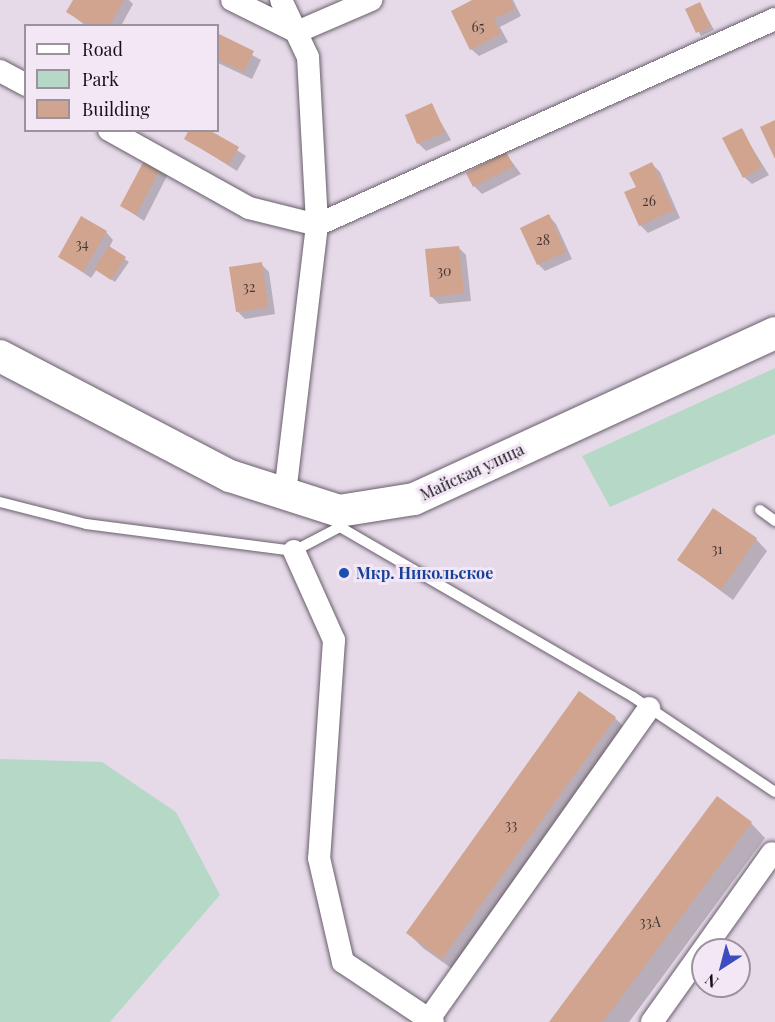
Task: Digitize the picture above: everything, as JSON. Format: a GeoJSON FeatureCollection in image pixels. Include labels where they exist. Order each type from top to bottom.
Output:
{"type":"FeatureCollection","features":[{"type":"Feature","properties":{"kind":"street"},"geometry":{"type":"LineString","coordinates":[[232,0],[297,32],[371,0]]}},
{"type":"Feature","properties":{"kind":"street"},"geometry":{"type":"LineString","coordinates":[[281,0],[308,57],[316,225],[285,495]]}},
{"type":"Feature","properties":{"kind":"street"},"geometry":{"type":"LineString","coordinates":[[112,132],[249,208],[316,225],[775,19]]}},
{"type":"Feature","properties":{"kind":"street"},"geometry":{"type":"LineString","coordinates":[[0,71],[24,84]]}},
{"type":"Feature","properties":{"kind":"street","name":"Майская улица"},"geometry":{"type":"LineString","coordinates":[[0,356],[230,476],[285,495],[339,519],[414,499],[775,333]]}},
{"type":"Feature","properties":{"kind":"street"},"geometry":{"type":"LineString","coordinates":[[294,551],[334,640],[319,858],[343,962],[431,1021],[650,708]]}},
{"type":"Feature","properties":{"kind":"street"},"geometry":{"type":"LineString","coordinates":[[652,1022],[772,853]]}},
{"type":"Feature","properties":{"kind":"lane"},"geometry":{"type":"LineString","coordinates":[[0,502],[86,524],[294,551],[339,519],[650,708],[775,792]]}},
{"type":"Feature","properties":{"kind":"lane"},"geometry":{"type":"LineString","coordinates":[[760,510],[775,521]]}},
{"type":"Feature","properties":{"kind":"green space"},"geometry":{"type":"Polygon","coordinates":[[[775,368],[775,434],[610,507],[582,456],[775,368]]]}},
{"type":"Feature","properties":{"kind":"green space"},"geometry":{"type":"Polygon","coordinates":[[[0,759],[102,762],[176,812],[220,895],[110,1022],[0,1022],[0,759]]]}},
{"type":"Feature","properties":{"kind":"building"},"geometry":{"type":"Polygon","coordinates":[[[73,0],[124,0],[110,24],[86,24],[66,12],[73,0]]]}},
{"type":"Feature","properties":{"kind":"building"},"geometry":{"type":"Polygon","coordinates":[[[472,0],[511,0],[515,9],[494,19],[501,34],[470,50],[451,11],[472,0]]]}},
{"type":"Feature","properties":{"kind":"building"},"geometry":{"type":"Polygon","coordinates":[[[700,2],[711,27],[696,33],[685,9],[700,2]]]}},
{"type":"Feature","properties":{"kind":"building"},"geometry":{"type":"Polygon","coordinates":[[[219,34],[254,51],[244,72],[219,60],[219,34]]]}},
{"type":"Feature","properties":{"kind":"building"},"geometry":{"type":"Polygon","coordinates":[[[432,103],[445,132],[417,144],[405,115],[432,103]]]}},
{"type":"Feature","properties":{"kind":"building"},"geometry":{"type":"Polygon","coordinates":[[[775,120],[775,159],[760,127],[775,120]]]}},
{"type":"Feature","properties":{"kind":"building"},"geometry":{"type":"Polygon","coordinates":[[[742,128],[762,167],[743,178],[722,138],[742,128]]]}},
{"type":"Feature","properties":{"kind":"building"},"geometry":{"type":"Polygon","coordinates":[[[188,132],[213,132],[239,147],[229,165],[184,139],[188,132]]]}},
{"type":"Feature","properties":{"kind":"building"},"geometry":{"type":"Polygon","coordinates":[[[506,152],[514,166],[473,187],[466,173],[506,152]]]}},
{"type":"Feature","properties":{"kind":"building"},"geometry":{"type":"Polygon","coordinates":[[[146,157],[162,165],[136,215],[120,206],[146,157]]]}},
{"type":"Feature","properties":{"kind":"building"},"geometry":{"type":"Polygon","coordinates":[[[652,162],[674,210],[639,226],[624,192],[636,187],[629,173],[652,162]]]}},
{"type":"Feature","properties":{"kind":"building"},"geometry":{"type":"Polygon","coordinates":[[[549,214],[566,252],[537,265],[520,228],[549,214]]]}},
{"type":"Feature","properties":{"kind":"building"},"geometry":{"type":"Polygon","coordinates":[[[81,216],[107,231],[83,272],[58,257],[81,216]]]}},
{"type":"Feature","properties":{"kind":"building"},"geometry":{"type":"Polygon","coordinates":[[[109,246],[126,257],[111,280],[94,269],[109,246]]]}},
{"type":"Feature","properties":{"kind":"building"},"geometry":{"type":"Polygon","coordinates":[[[459,246],[464,293],[430,297],[425,249],[459,246]]]}},
{"type":"Feature","properties":{"kind":"building"},"geometry":{"type":"Polygon","coordinates":[[[262,262],[268,307],[236,312],[229,267],[262,262]]]}},
{"type":"Feature","properties":{"kind":"building"},"geometry":{"type":"Polygon","coordinates":[[[713,508],[757,538],[721,590],[677,560],[713,508]]]}},
{"type":"Feature","properties":{"kind":"building"},"geometry":{"type":"Polygon","coordinates":[[[579,691],[616,717],[442,959],[406,933],[579,691]]]}},
{"type":"Feature","properties":{"kind":"building"},"geometry":{"type":"Polygon","coordinates":[[[717,796],[752,822],[603,1022],[549,1022],[717,796]]]}},
{"type":"Feature","properties":{"kind":"place","name":"Мкр. Никольское"},"geometry":{"type":"Point","coordinates":[344,573]}}]}
